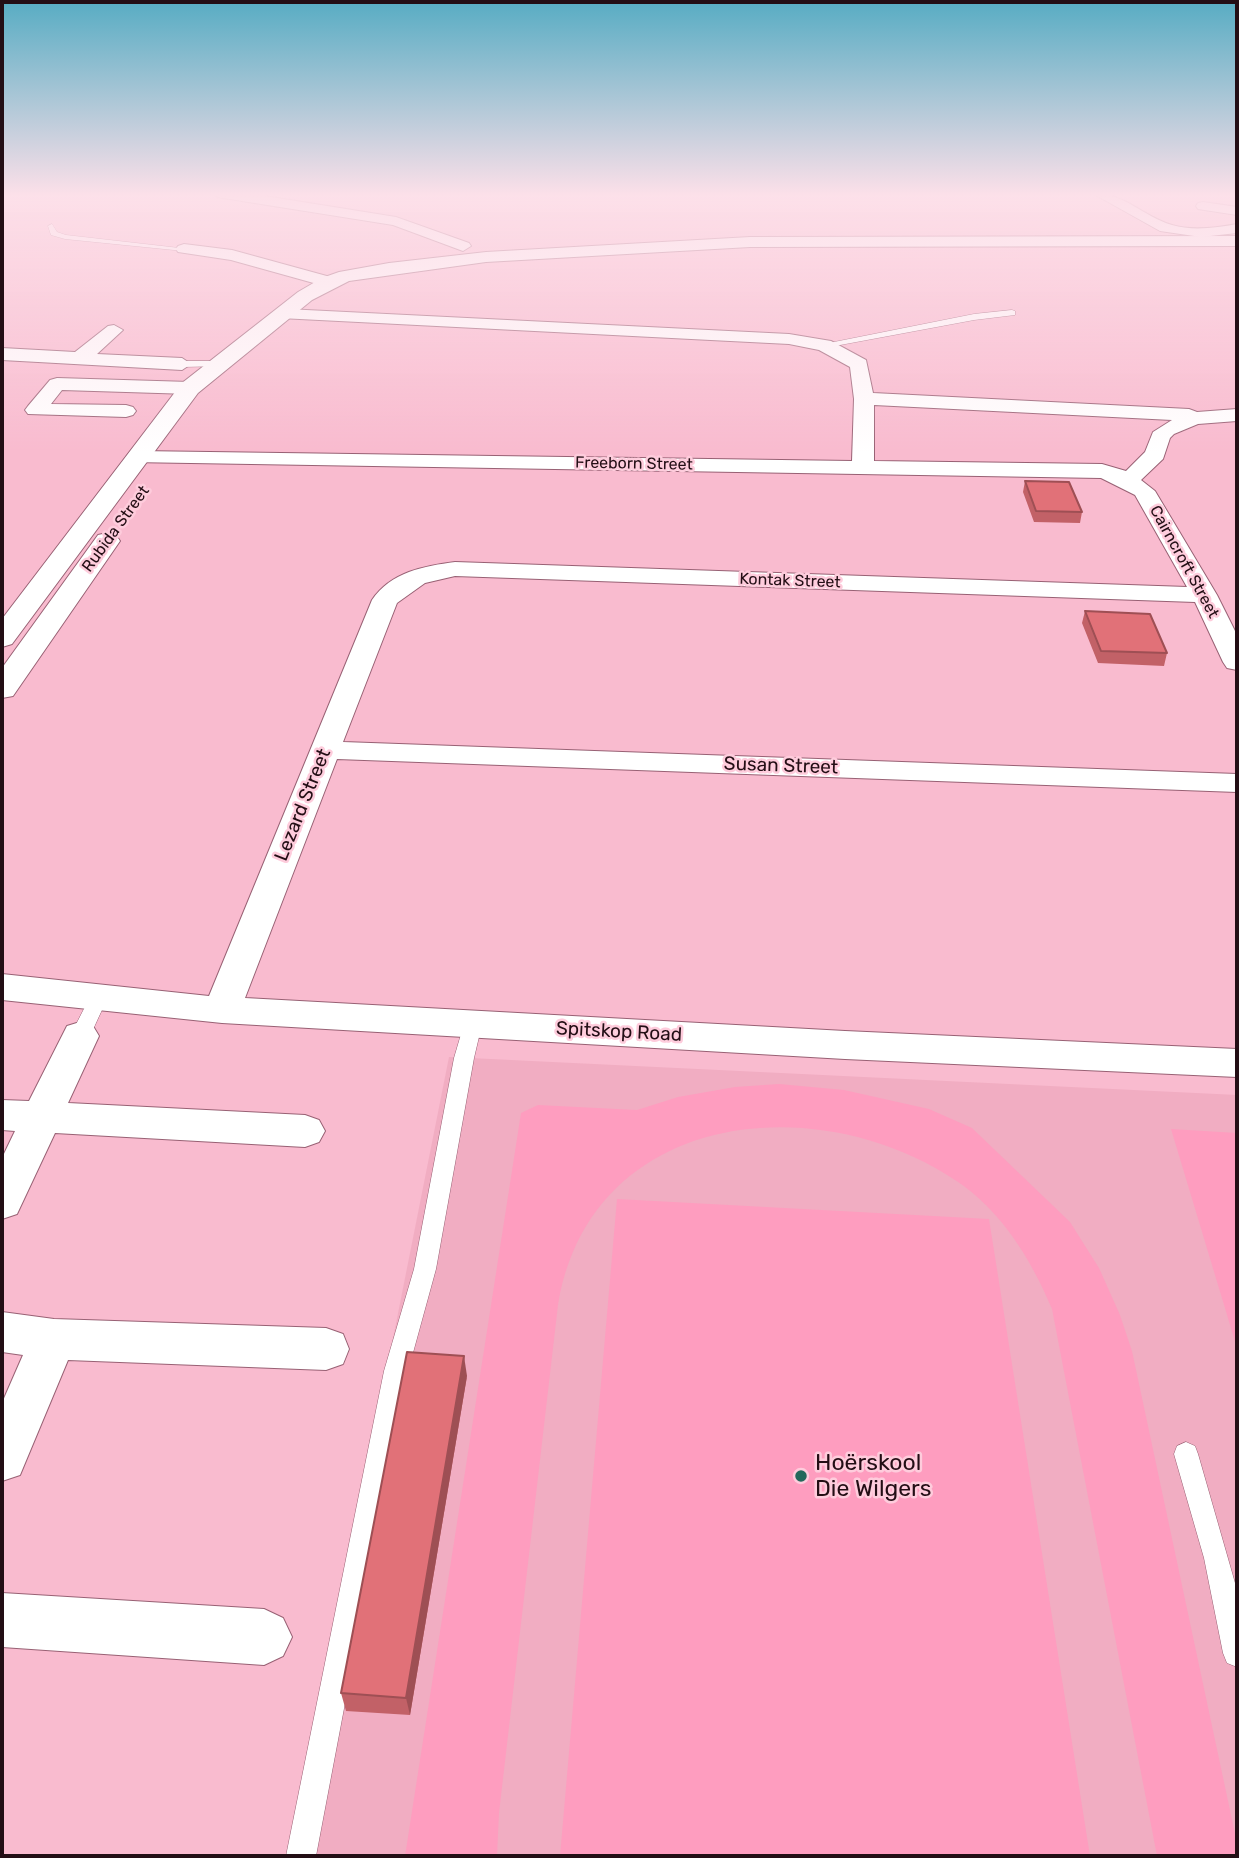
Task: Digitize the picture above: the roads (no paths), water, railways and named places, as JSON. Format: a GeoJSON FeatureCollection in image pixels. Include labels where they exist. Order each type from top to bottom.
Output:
{"type":"FeatureCollection","features":[{"type":"Feature","properties":{"kind":"street"},"geometry":{"type":"LineString","coordinates":[[320,280],[328,282]]}},
{"type":"Feature","properties":{"kind":"street","name":"Rubida Street"},"geometry":{"type":"LineString","coordinates":[[2,638],[190,388],[306,296],[328,282],[338,280]]}},
{"type":"Feature","properties":{"kind":"street"},"geometry":{"type":"LineString","coordinates":[[286,314],[744,336],[824,345],[859,363],[864,398],[863,467]]}},
{"type":"Feature","properties":{"kind":"street"},"geometry":{"type":"LineString","coordinates":[[80,358],[114,330]]}},
{"type":"Feature","properties":{"kind":"street"},"geometry":{"type":"LineString","coordinates":[[2,354],[182,364]]}},
{"type":"Feature","properties":{"kind":"street","name":"Rubida Street"},"geometry":{"type":"LineString","coordinates":[[136,501],[215,387],[222,364]]}},
{"type":"Feature","properties":{"kind":"street"},"geometry":{"type":"LineString","coordinates":[[126,411],[34,410],[57,384],[190,388]]}},
{"type":"Feature","properties":{"kind":"street"},"geometry":{"type":"LineString","coordinates":[[864,398],[1189,415]]}},
{"type":"Feature","properties":{"kind":"street"},"geometry":{"type":"LineString","coordinates":[[1129,480],[1155,454],[1160,436],[1167,430],[1194,418],[1237,415]]}},
{"type":"Feature","properties":{"kind":"street"},"geometry":{"type":"LineString","coordinates":[[544,463],[550,439]]}},
{"type":"Feature","properties":{"kind":"street","name":"Freeborn Street"},"geometry":{"type":"LineString","coordinates":[[138,457],[1083,470],[1102,471],[1129,480]]}},
{"type":"Feature","properties":{"kind":"street","name":"Cairncroft Street"},"geometry":{"type":"LineString","coordinates":[[1129,480],[1144,491],[1204,595],[1237,662]]}},
{"type":"Feature","properties":{"kind":"street","name":"Rubida Street"},"geometry":{"type":"LineString","coordinates":[[2,689],[120,523]]}},
{"type":"Feature","properties":{"kind":"street","name":"Kontak Street"},"geometry":{"type":"LineString","coordinates":[[385,600],[407,580],[455,569],[1204,595]]}},
{"type":"Feature","properties":{"kind":"street","name":"Lezard Street"},"geometry":{"type":"LineString","coordinates":[[222,1010],[385,600]]}},
{"type":"Feature","properties":{"kind":"street","name":"Susan Street"},"geometry":{"type":"LineString","coordinates":[[324,750],[1237,783]]}},
{"type":"Feature","properties":{"kind":"street","name":"Spitskop Road"},"geometry":{"type":"LineString","coordinates":[[2,987],[222,1010],[1237,1063]]}},
{"type":"Feature","properties":{"kind":"street"},"geometry":{"type":"LineString","coordinates":[[2,1202],[80,1036]]}},
{"type":"Feature","properties":{"kind":"street"},"geometry":{"type":"LineString","coordinates":[[2,1115],[305,1131]]}},
{"type":"Feature","properties":{"kind":"street"},"geometry":{"type":"LineString","coordinates":[[2,1332],[54,1339],[326,1349]]}},
{"type":"Feature","properties":{"kind":"street"},"geometry":{"type":"LineString","coordinates":[[2,1458],[54,1339]]}},
{"type":"Feature","properties":{"kind":"street"},"geometry":{"type":"LineString","coordinates":[[2,1620],[264,1637]]}},
{"type":"Feature","properties":{"kind":"lane"},"geometry":{"type":"LineString","coordinates":[[824,345],[974,317],[1012,313]]}},
{"type":"Feature","properties":{"kind":"lane"},"geometry":{"type":"LineString","coordinates":[[182,364],[222,364]]}},
{"type":"Feature","properties":{"kind":"lane"},"geometry":{"type":"LineString","coordinates":[[80,1036],[98,999]]}},
{"type":"Feature","properties":{"kind":"lane"},"geometry":{"type":"LineString","coordinates":[[301,1856],[396,1371],[425,1269],[464,1058],[473,1024]]}},
{"type":"Feature","properties":{"kind":"lane"},"geometry":{"type":"LineString","coordinates":[[1186,1454],[1217,1558],[1237,1653]]}},
{"type":"Feature","properties":{"kind":"place","name":"Hoërskool Die Wilgers"},"geometry":{"type":"Point","coordinates":[801,1476]}}]}
